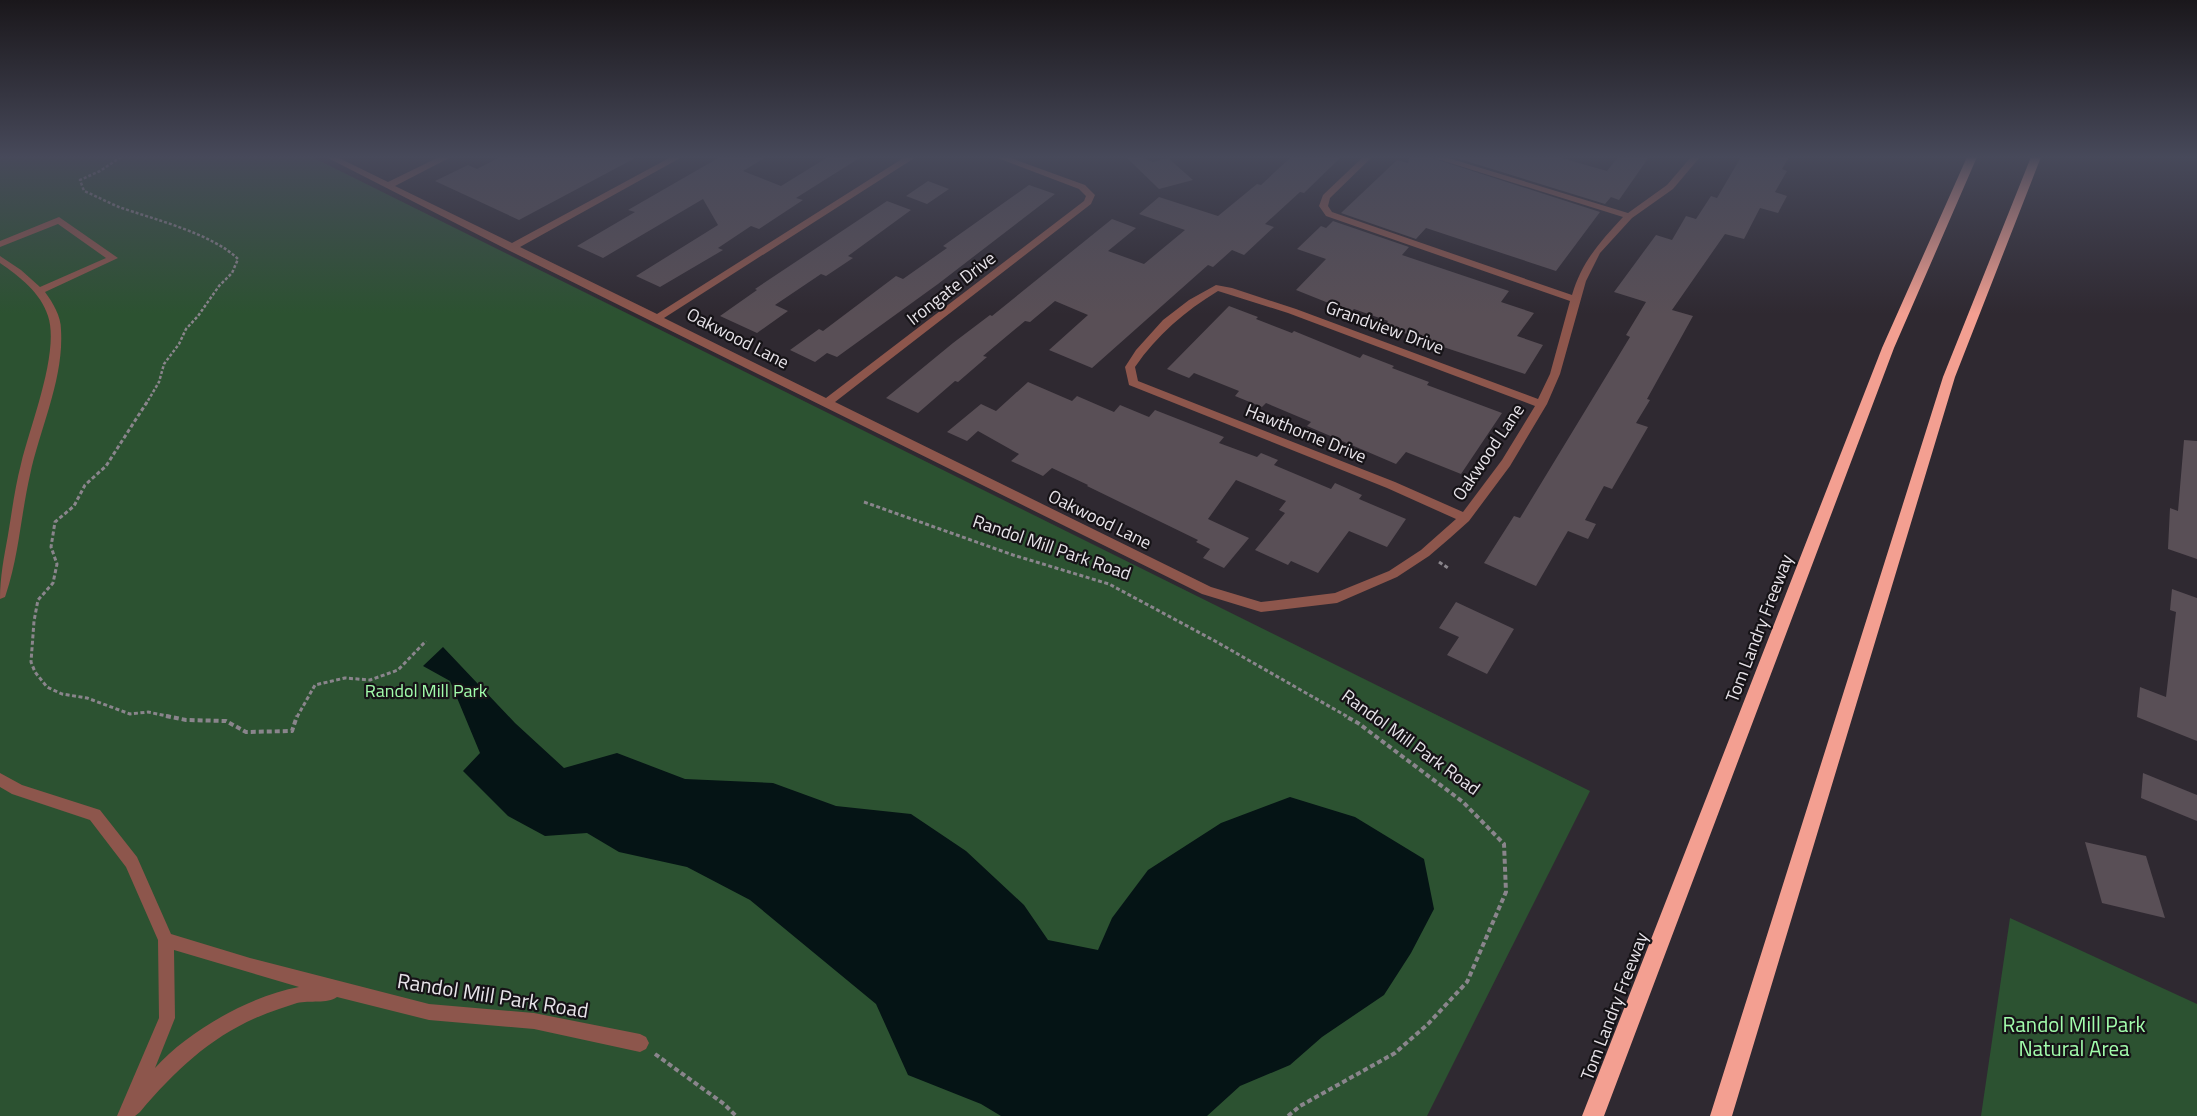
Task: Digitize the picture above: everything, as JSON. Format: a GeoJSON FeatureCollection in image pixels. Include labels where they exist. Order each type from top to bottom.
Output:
{"type":"FeatureCollection","features":[{"type":"Feature","properties":{"kind":"highway","name":"Tom Landry Freeway"},"geometry":{"type":"LineString","coordinates":[[1594,1116],[1888,348],[1949,209]]}},
{"type":"Feature","properties":{"kind":"highway"},"geometry":{"type":"LineString","coordinates":[[1721,1116],[1949,377],[2015,209]]}},
{"type":"Feature","properties":{"kind":"street","name":"Oakwood Lane"},"geometry":{"type":"LineString","coordinates":[[434,209],[658,318],[1207,591],[1261,606],[1337,598],[1364,588],[1393,574],[1425,553],[1465,518],[1506,463],[1541,404],[1555,374],[1574,299],[1596,252],[1630,216],[1640,209]]}},
{"type":"Feature","properties":{"kind":"street"},"geometry":{"type":"LineString","coordinates":[[511,248],[582,209]]}},
{"type":"Feature","properties":{"kind":"street"},"geometry":{"type":"LineString","coordinates":[[658,318],[830,209]]}},
{"type":"Feature","properties":{"kind":"street","name":"Irongate Drive"},"geometry":{"type":"LineString","coordinates":[[828,403],[1079,209]]}},
{"type":"Feature","properties":{"kind":"street"},"geometry":{"type":"LineString","coordinates":[[1324,209],[1329,214],[1340,218],[1574,299]]}},
{"type":"Feature","properties":{"kind":"street"},"geometry":{"type":"LineString","coordinates":[[1607,209],[1630,216]]}},
{"type":"Feature","properties":{"kind":"street"},"geometry":{"type":"LineString","coordinates":[[0,244],[59,220],[113,258],[39,291]]}},
{"type":"Feature","properties":{"kind":"street"},"geometry":{"type":"LineString","coordinates":[[0,259],[17,270],[39,291],[48,306],[56,327],[54,364],[23,478],[6,578],[0,594]]}},
{"type":"Feature","properties":{"kind":"street","name":"Hawthorne Drive"},"geometry":{"type":"LineString","coordinates":[[1216,288],[1193,302],[1168,322],[1140,352],[1130,367],[1133,383],[1382,482],[1465,518]]}},
{"type":"Feature","properties":{"kind":"street","name":"Grandview Drive"},"geometry":{"type":"LineString","coordinates":[[1216,288],[1228,290],[1292,311],[1541,404]]}},
{"type":"Feature","properties":{"kind":"street"},"geometry":{"type":"LineString","coordinates":[[0,779],[17,790],[95,815],[132,862],[166,940],[166,1018],[126,1115]]}},
{"type":"Feature","properties":{"kind":"street","name":"Randol Mill Park Road"},"geometry":{"type":"LineString","coordinates":[[166,940],[341,991],[429,1012],[534,1021],[640,1043]]}},
{"type":"Feature","properties":{"kind":"street"},"geometry":{"type":"LineString","coordinates":[[126,1115],[163,1072],[206,1036],[261,1007],[297,995],[341,991]]}},
{"type":"Feature","properties":{"kind":"path"},"geometry":{"type":"LineString","coordinates":[[126,209],[180,227],[230,250],[238,259],[232,273],[219,286],[198,316],[186,329],[179,344],[164,364],[160,382],[120,447],[106,466],[85,484],[74,506],[55,522],[51,546],[57,564],[53,583],[38,600],[34,620],[32,662],[35,672],[47,687],[62,694],[86,698],[130,714],[148,712],[186,720],[226,721],[246,732],[292,731],[299,710],[315,685],[345,678],[370,680],[398,670],[426,641]]}},
{"type":"Feature","properties":{"kind":"path","name":"Randol Mill Park Road"},"geometry":{"type":"LineString","coordinates":[[864,502],[1013,555],[1109,584],[1215,640],[1358,723],[1463,802],[1504,844],[1506,892],[1467,982],[1428,1024],[1395,1053],[1300,1106],[1288,1116]]}},
{"type":"Feature","properties":{"kind":"path"},"geometry":{"type":"LineString","coordinates":[[640,1043],[724,1104],[736,1116]]}},
{"type":"Feature","properties":{"kind":"green space","name":"Randol Mill Park"},"geometry":{"type":"Polygon","coordinates":[[[0,209],[417,209],[1590,791],[1427,1116],[0,1116],[0,209]]]}},
{"type":"Feature","properties":{"kind":"green space","name":"Randol Mill Park Natural Area"},"geometry":{"type":"Polygon","coordinates":[[[2010,918],[2197,1004],[2197,1116],[1981,1116],[2010,918]]]}},
{"type":"Feature","properties":{"kind":"shaded area"},"geometry":{"type":"Polygon","coordinates":[[[443,647],[515,723],[564,768],[617,753],[685,779],[773,783],[836,806],[911,814],[966,851],[1024,905],[1048,940],[1098,950],[1112,918],[1148,870],[1221,823],[1290,797],[1355,817],[1424,859],[1434,909],[1411,953],[1384,995],[1322,1037],[1290,1065],[1240,1086],[1207,1116],[1001,1116],[981,1104],[908,1075],[876,1004],[750,900],[687,867],[619,852],[587,833],[545,836],[508,816],[463,771],[480,753],[450,681],[423,666],[443,647]]]}},
{"type":"Feature","properties":{"kind":"building"},"geometry":{"type":"Polygon","coordinates":[[[495,209],[539,209],[519,220],[495,209]]]}},
{"type":"Feature","properties":{"kind":"building"},"geometry":{"type":"Polygon","coordinates":[[[686,209],[603,258],[577,246],[635,212],[628,210],[686,209]]]}},
{"type":"Feature","properties":{"kind":"building"},"geometry":{"type":"Polygon","coordinates":[[[709,209],[789,209],[759,229],[751,226],[718,248],[723,250],[660,287],[636,276],[718,225],[709,209]]]}},
{"type":"Feature","properties":{"kind":"building"},"geometry":{"type":"Polygon","coordinates":[[[875,209],[911,210],[848,256],[853,258],[826,276],[821,274],[775,305],[788,311],[757,333],[720,316],[757,290],[755,289],[875,209]]]}},
{"type":"Feature","properties":{"kind":"building"},"geometry":{"type":"Polygon","coordinates":[[[995,209],[1035,209],[938,284],[837,357],[827,353],[815,362],[790,350],[819,329],[823,331],[896,276],[903,279],[947,248],[943,246],[995,209]]]}},
{"type":"Feature","properties":{"kind":"building"},"geometry":{"type":"Polygon","coordinates":[[[1145,209],[1197,209],[1218,216],[1226,209],[1281,209],[1265,224],[1274,227],[1244,255],[1232,250],[1213,267],[1208,265],[1092,368],[1049,350],[1088,315],[1055,301],[1030,322],[1025,321],[983,356],[987,357],[958,382],[955,381],[918,413],[886,398],[953,343],[990,315],[992,316],[1112,219],[1136,228],[1108,251],[1144,264],[1185,230],[1139,214],[1145,209]]]}},
{"type":"Feature","properties":{"kind":"building"},"geometry":{"type":"Polygon","coordinates":[[[1345,209],[1591,209],[1600,212],[1556,271],[1426,228],[1416,239],[1341,213],[1345,209]]]}},
{"type":"Feature","properties":{"kind":"building"},"geometry":{"type":"Polygon","coordinates":[[[1702,209],[1759,209],[1744,239],[1725,234],[1672,310],[1693,316],[1647,399],[1650,400],[1636,423],[1648,427],[1612,489],[1604,486],[1585,520],[1596,524],[1588,539],[1568,531],[1536,586],[1484,563],[1514,516],[1520,518],[1630,337],[1626,335],[1646,302],[1614,292],[1656,235],[1672,240],[1686,216],[1696,219],[1702,209]]]}},
{"type":"Feature","properties":{"kind":"building"},"geometry":{"type":"Polygon","coordinates":[[[1764,209],[1780,209],[1778,213],[1764,209]]]}},
{"type":"Feature","properties":{"kind":"building"},"geometry":{"type":"Polygon","coordinates":[[[1333,221],[1409,247],[1402,255],[1509,291],[1501,302],[1534,313],[1517,336],[1543,345],[1525,374],[1419,339],[1385,325],[1388,321],[1354,309],[1351,312],[1296,290],[1326,259],[1297,249],[1321,226],[1326,228],[1333,221]]]}},
{"type":"Feature","properties":{"kind":"building"},"geometry":{"type":"Polygon","coordinates":[[[1229,306],[1258,317],[1256,319],[1292,333],[1294,331],[1360,358],[1363,354],[1394,366],[1392,368],[1429,382],[1427,385],[1502,413],[1461,474],[1406,452],[1396,464],[1307,426],[1311,422],[1266,403],[1262,407],[1235,396],[1239,391],[1194,373],[1189,378],[1167,369],[1229,306]]]}},
{"type":"Feature","properties":{"kind":"building"},"geometry":{"type":"Polygon","coordinates":[[[1028,382],[1072,401],[1077,396],[1114,412],[1120,405],[1149,417],[1155,410],[1224,437],[1219,443],[1257,457],[1261,453],[1278,460],[1274,465],[1331,489],[1335,483],[1362,495],[1359,499],[1406,519],[1387,547],[1349,531],[1318,573],[1291,561],[1288,565],[1255,550],[1285,513],[1279,510],[1286,501],[1236,480],[1208,519],[1249,538],[1224,568],[1203,558],[1210,549],[1196,542],[1198,540],[1088,485],[1052,468],[1043,476],[1011,461],[1019,454],[978,431],[967,441],[947,432],[981,404],[996,411],[1028,382]]]}},
{"type":"Feature","properties":{"kind":"building"},"geometry":{"type":"Polygon","coordinates":[[[2184,440],[2197,441],[2197,559],[2168,549],[2170,508],[2178,511],[2184,440]]]}},
{"type":"Feature","properties":{"kind":"building"},"geometry":{"type":"Polygon","coordinates":[[[2172,589],[2197,598],[2197,741],[2137,717],[2140,687],[2166,697],[2176,612],[2170,610],[2172,589]]]}},
{"type":"Feature","properties":{"kind":"building"},"geometry":{"type":"Polygon","coordinates":[[[1456,602],[1514,629],[1487,674],[1447,655],[1459,637],[1439,628],[1456,602]]]}},
{"type":"Feature","properties":{"kind":"building"},"geometry":{"type":"Polygon","coordinates":[[[2143,773],[2197,795],[2197,821],[2141,798],[2143,773]]]}},
{"type":"Feature","properties":{"kind":"building"},"geometry":{"type":"Polygon","coordinates":[[[2085,842],[2146,856],[2165,918],[2102,903],[2085,842]]]}}]}
